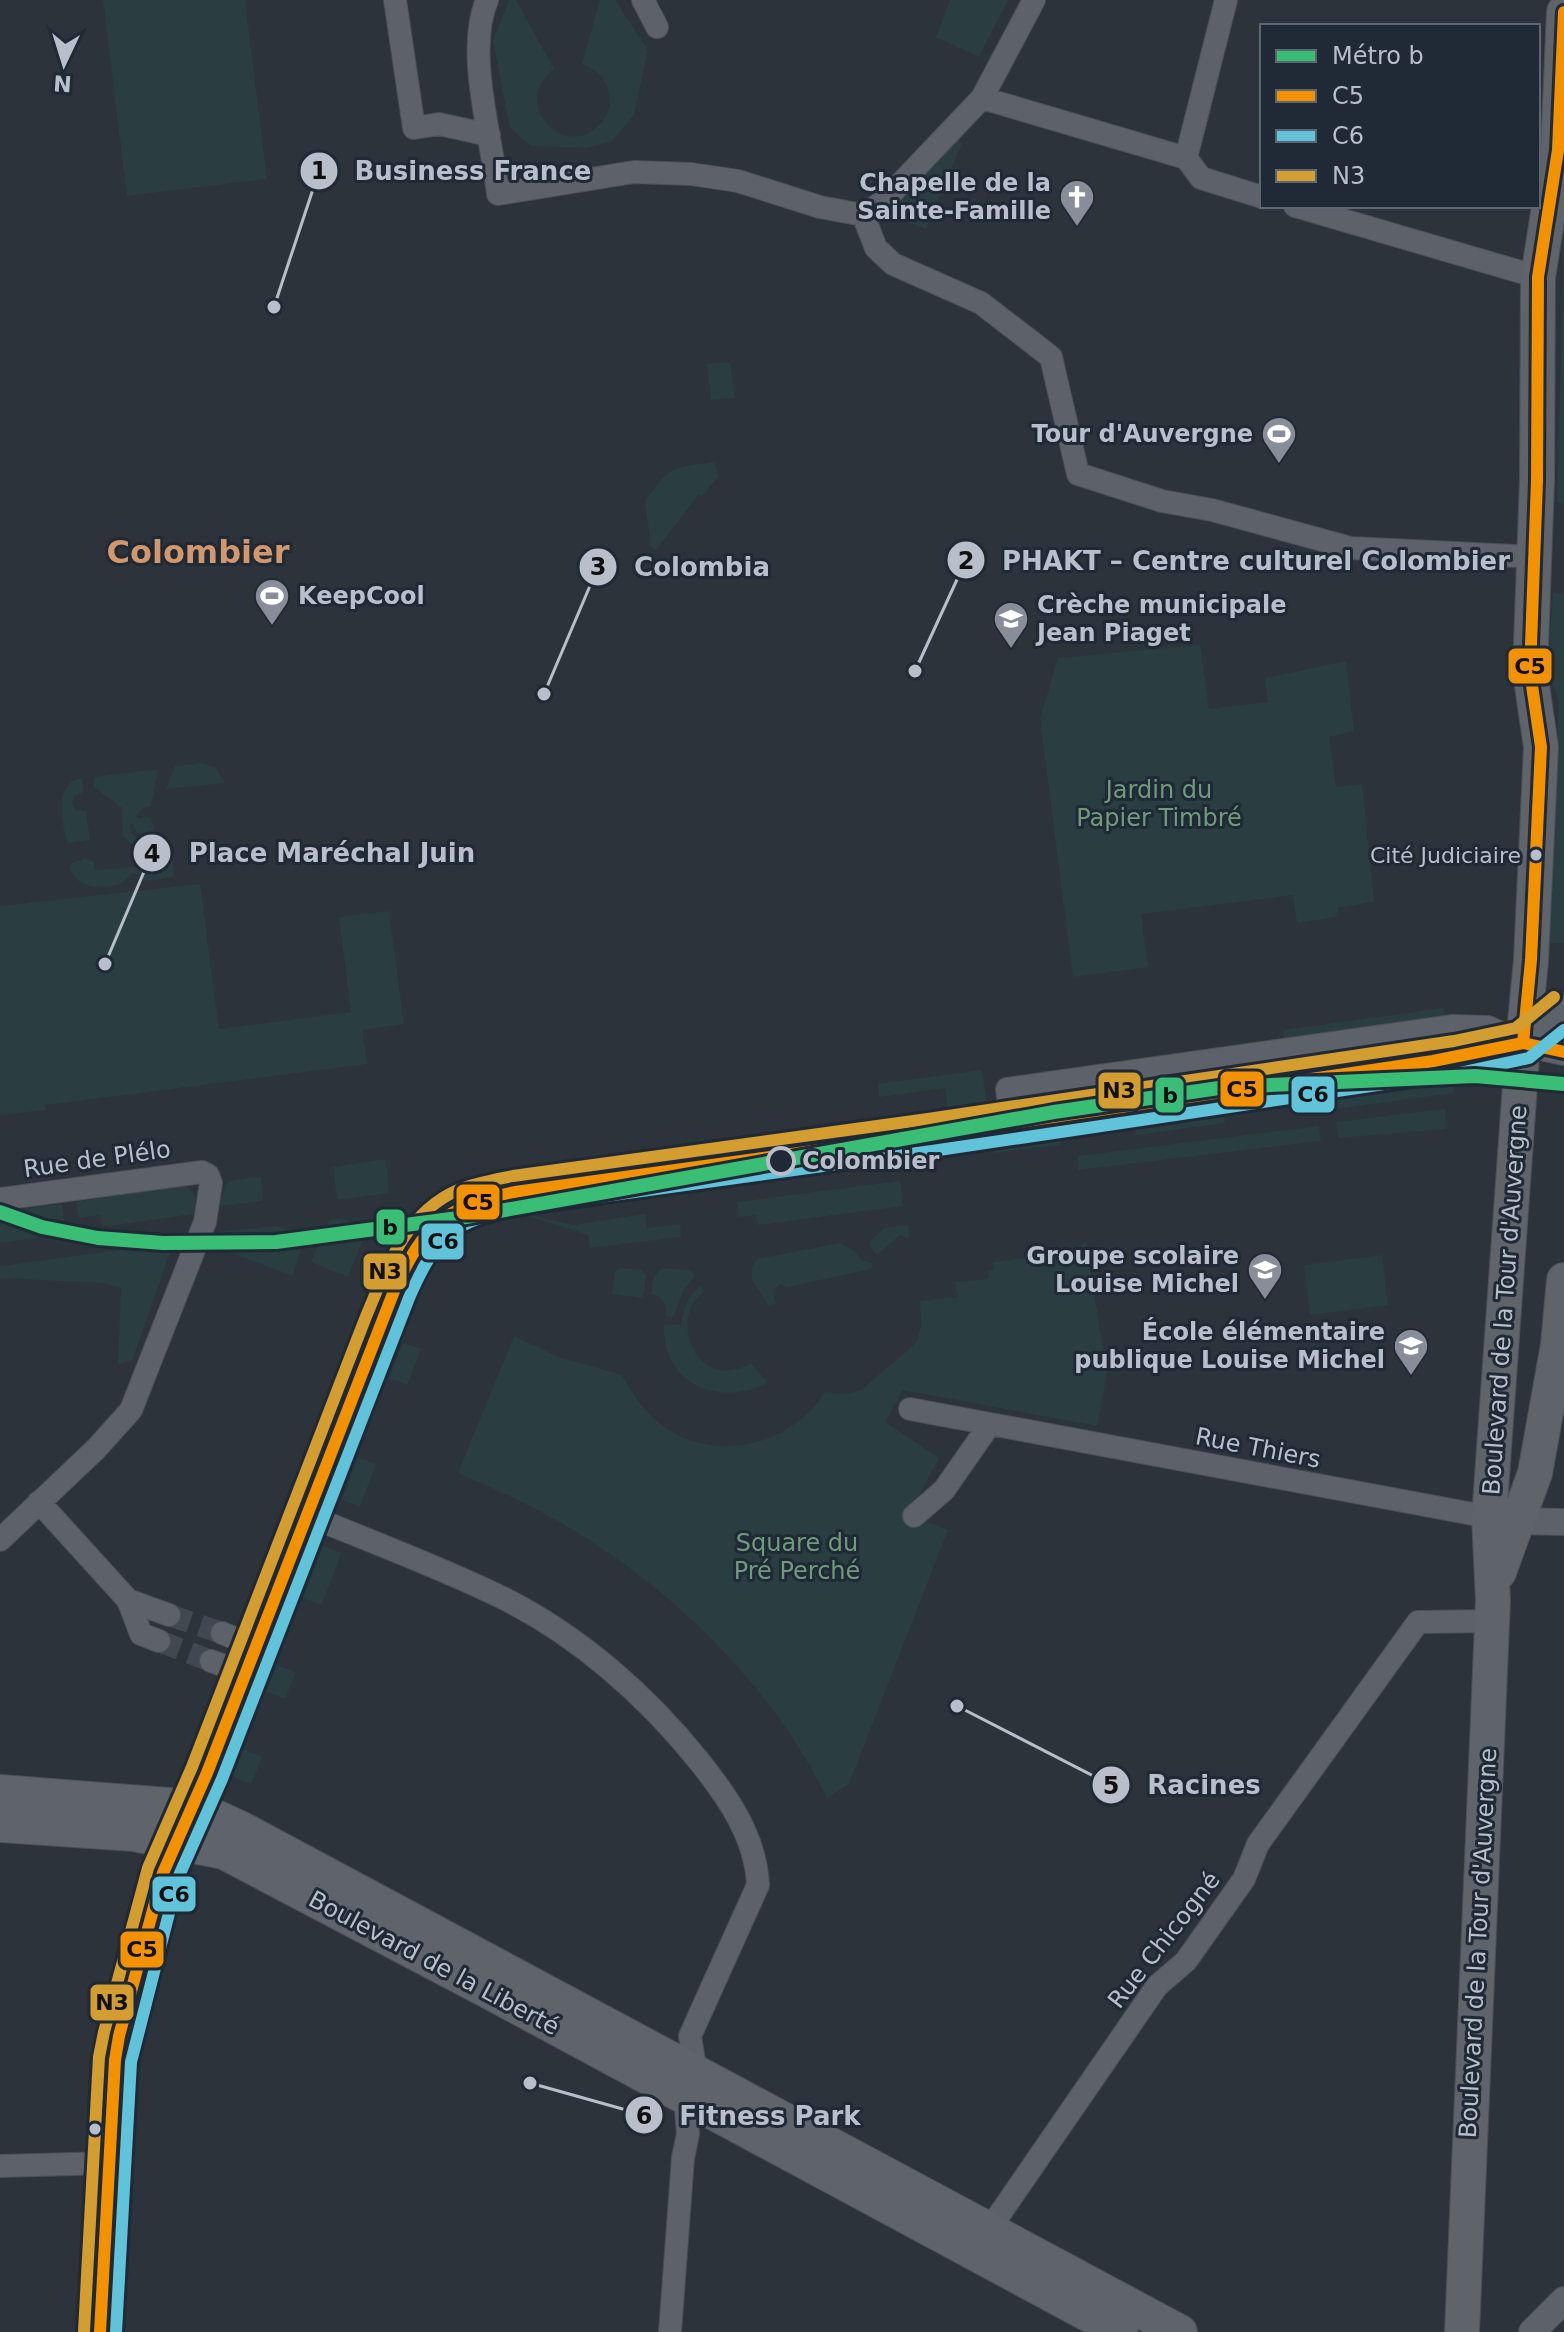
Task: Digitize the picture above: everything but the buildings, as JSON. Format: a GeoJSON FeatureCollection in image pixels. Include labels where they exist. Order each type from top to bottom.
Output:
{"type":"FeatureCollection","features":[{"type":"Feature","properties":{"kind":"main road","name":"Boulevard de la Tour d'Auvergne"},"geometry":{"type":"LineString","coordinates":[[1462,2332],[1493,1588],[1503,1519],[1523,1043],[1531,960],[1541,747],[1530,672],[1538,277],[1561,160],[1564,12]]}},
{"type":"Feature","properties":{"kind":"main road","name":"Boulevard de la Tour d'Auvergne"},"geometry":{"type":"LineString","coordinates":[[1503,1519],[1535,1473],[1558,1345],[1564,1280]]}},
{"type":"Feature","properties":{"kind":"main road","name":"Boulevard de la Liberté"},"geometry":{"type":"LineString","coordinates":[[0,1792],[194,1807],[272,1843],[1121,2332]]}},
{"type":"Feature","properties":{"kind":"main road","name":"Boulevard de la Liberté"},"geometry":{"type":"LineString","coordinates":[[0,1825],[106,1830],[224,1852],[988,2231],[1180,2332]]}},
{"type":"Feature","properties":{"kind":"main road","name":"Boulevard de la Tour d'Auvergne"},"geometry":{"type":"LineString","coordinates":[[1444,2332],[1464,2251]]}},
{"type":"Feature","properties":{"kind":"street"},"geometry":{"type":"LineString","coordinates":[[395,0],[414,128],[439,124],[489,135]]}},
{"type":"Feature","properties":{"kind":"street"},"geometry":{"type":"LineString","coordinates":[[487,0],[481,13],[478,59],[498,194],[634,172],[691,174],[738,181],[820,207],[863,215],[884,201],[982,98],[1034,0]]}},
{"type":"Feature","properties":{"kind":"street"},"geometry":{"type":"LineString","coordinates":[[643,0],[657,27]]}},
{"type":"Feature","properties":{"kind":"street"},"geometry":{"type":"LineString","coordinates":[[1186,158],[1226,0]]}},
{"type":"Feature","properties":{"kind":"street"},"geometry":{"type":"LineString","coordinates":[[982,98],[1186,158],[1201,178],[1260,196]]}},
{"type":"Feature","properties":{"kind":"street"},"geometry":{"type":"LineString","coordinates":[[1302,208],[1538,277]]}},
{"type":"Feature","properties":{"kind":"street"},"geometry":{"type":"LineString","coordinates":[[863,215],[876,248],[893,264],[981,303],[1051,357],[1078,474],[1162,501],[1212,510],[1351,548],[1534,557]]}},
{"type":"Feature","properties":{"kind":"street"},"geometry":{"type":"LineString","coordinates":[[100,2332],[119,2036],[163,1873],[194,1807],[380,1325],[406,1265],[434,1226],[459,1207],[515,1192],[1433,1061],[1523,1043],[1564,1009]]}},
{"type":"Feature","properties":{"kind":"street"},"geometry":{"type":"LineString","coordinates":[[1011,1123],[1007,1089],[1453,1026],[1488,1027],[1523,1043],[1564,1052]]}},
{"type":"Feature","properties":{"kind":"street","name":"Rue de Plélo"},"geometry":{"type":"LineString","coordinates":[[0,1199],[202,1172],[208,1175],[211,1183],[205,1222],[131,1410],[116,1429],[39,1502]]}},
{"type":"Feature","properties":{"kind":"street","name":"Rue Thiers"},"geometry":{"type":"LineString","coordinates":[[910,1409],[1503,1519]]}},
{"type":"Feature","properties":{"kind":"street"},"geometry":{"type":"LineString","coordinates":[[914,1516],[944,1490],[990,1424]]}},
{"type":"Feature","properties":{"kind":"street"},"geometry":{"type":"LineString","coordinates":[[0,1540],[39,1502],[128,1600],[141,1634],[159,1641]]}},
{"type":"Feature","properties":{"kind":"street"},"geometry":{"type":"LineString","coordinates":[[307,1515],[506,1599],[608,1666],[693,1753],[726,1795],[749,1844],[758,1885],[690,2036],[688,2134],[683,2158],[670,2332]]}},
{"type":"Feature","properties":{"kind":"street"},"geometry":{"type":"LineString","coordinates":[[1503,1519],[1564,1522]]}},
{"type":"Feature","properties":{"kind":"street"},"geometry":{"type":"LineString","coordinates":[[128,1600],[169,1615]]}},
{"type":"Feature","properties":{"kind":"street","name":"Rue Chicogné"},"geometry":{"type":"LineString","coordinates":[[988,2231],[1157,1986],[1186,1961],[1244,1879],[1258,1844],[1418,1622],[1492,1621]]}},
{"type":"Feature","properties":{"kind":"street"},"geometry":{"type":"LineString","coordinates":[[222,1633],[256,1647]]}},
{"type":"Feature","properties":{"kind":"street"},"geometry":{"type":"LineString","coordinates":[[211,1661],[245,1673]]}},
{"type":"Feature","properties":{"kind":"street"},"geometry":{"type":"LineString","coordinates":[[0,2166],[109,2163]]}},
{"type":"Feature","properties":{"kind":"street"},"geometry":{"type":"LineString","coordinates":[[1534,2331],[1564,2300]]}},
{"type":"Feature","properties":{"kind":"green space"},"geometry":{"type":"Polygon","coordinates":[[[103,0],[245,0],[267,179],[127,196],[103,0]]]}},
{"type":"Feature","properties":{"kind":"green space"},"geometry":{"type":"Polygon","coordinates":[[[509,0],[516,0],[554,69],[541,83],[537,98],[539,112],[558,133],[572,136],[586,134],[600,124],[608,111],[608,89],[604,80],[582,64],[600,0],[615,0],[648,50],[634,115],[611,142],[587,148],[531,146],[510,128],[493,41],[509,0]]]}},
{"type":"Feature","properties":{"kind":"green space"},"geometry":{"type":"Polygon","coordinates":[[[950,0],[1008,0],[979,57],[936,37],[950,0]]]}},
{"type":"Feature","properties":{"kind":"green space"},"geometry":{"type":"Polygon","coordinates":[[[958,139],[962,143],[926,229],[884,213],[958,139]]]}},
{"type":"Feature","properties":{"kind":"green space"},"geometry":{"type":"Polygon","coordinates":[[[1564,213],[1564,504],[1557,502],[1564,213]]]}},
{"type":"Feature","properties":{"kind":"green space"},"geometry":{"type":"Polygon","coordinates":[[[730,362],[735,398],[711,400],[707,364],[730,362]]]}},
{"type":"Feature","properties":{"kind":"green space"},"geometry":{"type":"Polygon","coordinates":[[[715,462],[718,477],[702,496],[699,494],[656,550],[651,547],[645,501],[654,489],[674,470],[715,462]]]}},
{"type":"Feature","properties":{"kind":"green space"},"geometry":{"type":"Polygon","coordinates":[[[1553,594],[1564,594],[1564,943],[1548,943],[1559,702],[1548,669],[1553,594]]]}},
{"type":"Feature","properties":{"kind":"green space","name":"Jardin du Papier Timbré"},"geometry":{"type":"Polygon","coordinates":[[[1200,645],[1209,709],[1268,702],[1265,678],[1346,661],[1354,731],[1329,737],[1336,787],[1362,784],[1374,902],[1338,908],[1336,917],[1297,923],[1293,895],[1141,914],[1148,967],[1073,977],[1040,719],[1058,658],[1200,645]]]}},
{"type":"Feature","properties":{"kind":"green space"},"geometry":{"type":"Polygon","coordinates":[[[203,763],[215,767],[225,783],[166,789],[175,766],[203,763]]]}},
{"type":"Feature","properties":{"kind":"green space"},"geometry":{"type":"Polygon","coordinates":[[[158,769],[151,806],[143,808],[135,816],[150,818],[155,828],[152,833],[143,835],[130,824],[131,833],[140,841],[135,848],[123,836],[122,808],[94,787],[94,777],[158,769]]]}},
{"type":"Feature","properties":{"kind":"green space"},"geometry":{"type":"Polygon","coordinates":[[[82,778],[84,792],[74,796],[72,803],[75,810],[86,811],[90,840],[68,843],[63,825],[63,795],[73,781],[82,778]]]}},
{"type":"Feature","properties":{"kind":"green space"},"geometry":{"type":"Polygon","coordinates":[[[85,858],[94,862],[95,870],[144,866],[148,872],[155,873],[163,869],[164,860],[173,860],[173,877],[145,881],[141,875],[133,873],[120,884],[90,886],[78,880],[70,868],[71,864],[85,858]]]}},
{"type":"Feature","properties":{"kind":"green space"},"geometry":{"type":"Polygon","coordinates":[[[200,884],[219,1029],[351,1012],[339,917],[389,911],[404,1024],[362,1030],[367,1064],[45,1105],[45,1110],[0,1115],[0,906],[200,884]]]}},
{"type":"Feature","properties":{"kind":"green space"},"geometry":{"type":"Polygon","coordinates":[[[1444,1008],[1446,1022],[1284,1043],[1283,1030],[1444,1008]]]}},
{"type":"Feature","properties":{"kind":"green space"},"geometry":{"type":"Polygon","coordinates":[[[1442,1038],[1444,1051],[1221,1079],[1221,1068],[1442,1038]]]}},
{"type":"Feature","properties":{"kind":"green space"},"geometry":{"type":"Polygon","coordinates":[[[982,1070],[988,1111],[949,1116],[945,1088],[879,1097],[878,1084],[982,1070]]]}},
{"type":"Feature","properties":{"kind":"green space"},"geometry":{"type":"Polygon","coordinates":[[[1452,1079],[1454,1093],[1334,1109],[1332,1093],[1452,1079]]]}},
{"type":"Feature","properties":{"kind":"green space"},"geometry":{"type":"Polygon","coordinates":[[[1222,1109],[1225,1123],[1136,1135],[1134,1120],[1222,1109]]]}},
{"type":"Feature","properties":{"kind":"green space"},"geometry":{"type":"Polygon","coordinates":[[[1445,1109],[1446,1129],[1338,1138],[1336,1122],[1445,1109]]]}},
{"type":"Feature","properties":{"kind":"green space"},"geometry":{"type":"Polygon","coordinates":[[[1319,1126],[1321,1141],[1078,1170],[1078,1156],[1319,1126]]]}},
{"type":"Feature","properties":{"kind":"green space"},"geometry":{"type":"Polygon","coordinates":[[[1059,1130],[1061,1145],[994,1153],[992,1138],[1059,1130]]]}},
{"type":"Feature","properties":{"kind":"green space"},"geometry":{"type":"Polygon","coordinates":[[[386,1159],[389,1193],[337,1200],[333,1167],[386,1159]]]}},
{"type":"Feature","properties":{"kind":"green space"},"geometry":{"type":"Polygon","coordinates":[[[261,1177],[263,1201],[219,1206],[228,1181],[261,1177]]]}},
{"type":"Feature","properties":{"kind":"green space"},"geometry":{"type":"Polygon","coordinates":[[[900,1181],[903,1206],[758,1225],[756,1215],[739,1217],[737,1202],[900,1181]]]}},
{"type":"Feature","properties":{"kind":"green space"},"geometry":{"type":"Polygon","coordinates":[[[171,1186],[191,1190],[195,1199],[193,1214],[102,1227],[100,1215],[79,1218],[76,1202],[171,1186]]]}},
{"type":"Feature","properties":{"kind":"green space"},"geometry":{"type":"Polygon","coordinates":[[[62,1204],[66,1234],[0,1243],[0,1212],[62,1204]]]}},
{"type":"Feature","properties":{"kind":"green space"},"geometry":{"type":"Polygon","coordinates":[[[520,1213],[573,1225],[645,1214],[647,1228],[680,1224],[681,1237],[590,1248],[588,1235],[520,1213]]]}},
{"type":"Feature","properties":{"kind":"green space"},"geometry":{"type":"Polygon","coordinates":[[[344,1219],[368,1228],[348,1277],[311,1262],[329,1220],[344,1219]]]}},
{"type":"Feature","properties":{"kind":"green space"},"geometry":{"type":"Polygon","coordinates":[[[909,1225],[908,1238],[899,1236],[877,1255],[870,1246],[884,1228],[909,1225]]]}},
{"type":"Feature","properties":{"kind":"green space"},"geometry":{"type":"Polygon","coordinates":[[[276,1226],[306,1234],[293,1276],[213,1246],[219,1232],[276,1226]]]}},
{"type":"Feature","properties":{"kind":"green space","name":"Square du Pré Perché"},"geometry":{"type":"Polygon","coordinates":[[[1086,1242],[1107,1374],[1097,1426],[903,1390],[885,1422],[939,1458],[909,1514],[948,1530],[849,1784],[827,1798],[778,1717],[717,1644],[682,1611],[607,1552],[568,1527],[458,1473],[514,1336],[559,1357],[622,1375],[652,1417],[687,1439],[709,1445],[753,1443],[794,1425],[825,1392],[846,1394],[861,1390],[917,1341],[921,1327],[920,1301],[958,1297],[955,1282],[988,1279],[989,1271],[994,1270],[993,1262],[1071,1253],[1086,1242]]]}},
{"type":"Feature","properties":{"kind":"green space"},"geometry":{"type":"Polygon","coordinates":[[[840,1243],[855,1251],[861,1260],[873,1263],[871,1269],[788,1287],[780,1284],[773,1290],[776,1304],[769,1306],[752,1280],[752,1267],[757,1259],[840,1243]]]}},
{"type":"Feature","properties":{"kind":"green space"},"geometry":{"type":"Polygon","coordinates":[[[151,1246],[170,1253],[132,1361],[118,1364],[121,1288],[102,1283],[0,1278],[0,1266],[151,1246]]]}},
{"type":"Feature","properties":{"kind":"green space"},"geometry":{"type":"Polygon","coordinates":[[[1382,1255],[1388,1305],[1310,1315],[1304,1265],[1382,1255]]]}},
{"type":"Feature","properties":{"kind":"green space"},"geometry":{"type":"Polygon","coordinates":[[[620,1268],[641,1270],[646,1276],[643,1298],[612,1294],[615,1271],[620,1268]]]}},
{"type":"Feature","properties":{"kind":"green space"},"geometry":{"type":"Polygon","coordinates":[[[662,1268],[690,1270],[695,1275],[684,1290],[673,1317],[665,1315],[663,1302],[651,1294],[654,1276],[662,1268]]]}},
{"type":"Feature","properties":{"kind":"green space"},"geometry":{"type":"Polygon","coordinates":[[[701,1286],[704,1292],[693,1303],[688,1318],[688,1333],[693,1348],[702,1361],[715,1369],[732,1370],[751,1363],[767,1382],[763,1385],[726,1393],[709,1390],[694,1384],[671,1361],[665,1344],[664,1324],[681,1325],[689,1299],[701,1286]]]}},
{"type":"Feature","properties":{"kind":"green space"},"geometry":{"type":"Polygon","coordinates":[[[403,1343],[421,1349],[407,1385],[389,1378],[403,1343]]]}},
{"type":"Feature","properties":{"kind":"green space"},"geometry":{"type":"Polygon","coordinates":[[[358,1457],[376,1464],[360,1507],[342,1500],[358,1457]]]}},
{"type":"Feature","properties":{"kind":"green space"},"geometry":{"type":"Polygon","coordinates":[[[323,1546],[341,1553],[322,1605],[303,1598],[323,1546]]]}},
{"type":"Feature","properties":{"kind":"green space"},"geometry":{"type":"Polygon","coordinates":[[[277,1665],[296,1672],[285,1699],[266,1692],[277,1665]]]}},
{"type":"Feature","properties":{"kind":"green space"},"geometry":{"type":"Polygon","coordinates":[[[244,1749],[262,1757],[251,1784],[233,1776],[244,1749]]]}},
{"type":"Feature","properties":{"kind":"tunnel"},"geometry":{"type":"LineString","coordinates":[[169,1615],[222,1633]]}},
{"type":"Feature","properties":{"kind":"tunnel"},"geometry":{"type":"LineString","coordinates":[[159,1641],[211,1661]]}},
{"type":"Feature","properties":{"kind":"metro line","name":"b"},"geometry":{"type":"LineString","coordinates":[[0,1212],[42,1227],[98,1238],[163,1243],[276,1242],[466,1217],[1054,1112],[1226,1087],[1475,1076],[1564,1084]]}},
{"type":"Feature","properties":{"kind":"transit line","name":"C5"},"geometry":{"type":"LineString","coordinates":[[1523,1043],[1531,960],[1541,747],[1530,672],[1537,481],[1538,277],[1558,150],[1564,12]]}},
{"type":"Feature","properties":{"kind":"transit line","name":"N3"},"geometry":{"type":"LineString","coordinates":[[84,2331],[99,2057],[148,1868],[192,1767],[373,1300],[400,1244],[424,1213],[458,1190],[513,1176],[928,1119],[1454,1041],[1516,1028],[1554,997]]}},
{"type":"Feature","properties":{"kind":"transit line","name":"C6"},"geometry":{"type":"LineString","coordinates":[[116,2332],[131,2062],[178,1878],[222,1779],[409,1298],[428,1260],[449,1235],[477,1219],[518,1208],[1459,1073],[1529,1058],[1564,1030]]}},
{"type":"Feature","properties":{"kind":"transit line","name":"C5"},"geometry":{"type":"LineString","coordinates":[[100,2332],[115,2060],[163,1873],[207,1773],[394,1291],[415,1250],[439,1222],[470,1205],[515,1192],[1433,1061],[1523,1043],[1564,1052]]}},
{"type":"Feature","properties":{"kind":"place","name":"Chapelle de la Sainte-Famille"},"geometry":{"type":"Point","coordinates":[1077,228]}},
{"type":"Feature","properties":{"kind":"place","name":"Business France"},"geometry":{"type":"Point","coordinates":[274,307]}},
{"type":"Feature","properties":{"kind":"place","name":"Tour d'Auvergne"},"geometry":{"type":"Point","coordinates":[1279,465]}},
{"type":"Feature","properties":{"kind":"place","name":"KeepCool"},"geometry":{"type":"Point","coordinates":[272,627]}},
{"type":"Feature","properties":{"kind":"place","name":"Crèche municipale Jean Piaget"},"geometry":{"type":"Point","coordinates":[1011,650]}},
{"type":"Feature","properties":{"kind":"place","name":"PHAKT – Centre culturel Colombier"},"geometry":{"type":"Point","coordinates":[915,671]}},
{"type":"Feature","properties":{"kind":"place","name":"Colombia"},"geometry":{"type":"Point","coordinates":[544,694]}},
{"type":"Feature","properties":{"kind":"place","name":"Cité Judiciaire"},"geometry":{"type":"Point","coordinates":[1536,855]}},
{"type":"Feature","properties":{"kind":"place","name":"Place Maréchal Juin"},"geometry":{"type":"Point","coordinates":[105,964]}},
{"type":"Feature","properties":{"kind":"place","name":"Colombier"},"geometry":{"type":"Point","coordinates":[781,1161]}},
{"type":"Feature","properties":{"kind":"place","name":"Groupe scolaire Louise Michel"},"geometry":{"type":"Point","coordinates":[1265,1301]}},
{"type":"Feature","properties":{"kind":"place","name":"École élémentaire publique Louise Michel"},"geometry":{"type":"Point","coordinates":[1411,1377]}},
{"type":"Feature","properties":{"kind":"place","name":"Racines"},"geometry":{"type":"Point","coordinates":[957,1706]}},
{"type":"Feature","properties":{"kind":"place","name":"Fitness Park"},"geometry":{"type":"Point","coordinates":[530,2083]}},
{"type":"Feature","properties":{"kind":"district","name":"Colombier"},"geometry":{"type":"Point","coordinates":[198,552]}}]}
